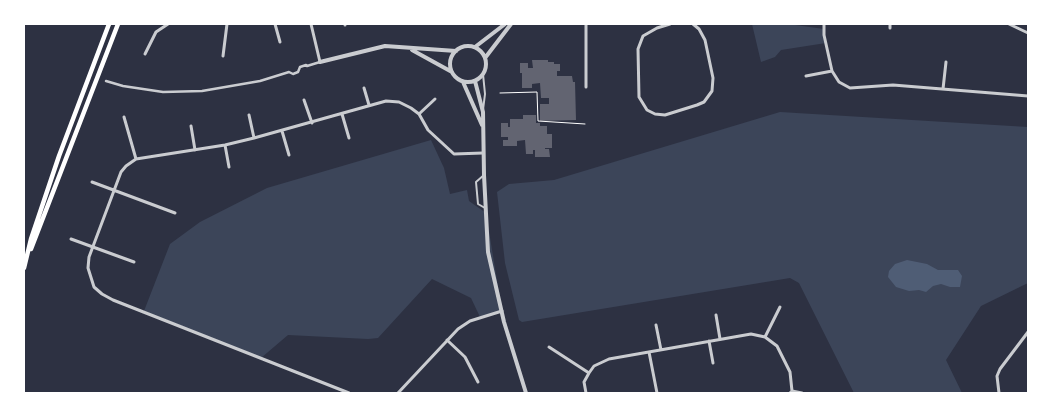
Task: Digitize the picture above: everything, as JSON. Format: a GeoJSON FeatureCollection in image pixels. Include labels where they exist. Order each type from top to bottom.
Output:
{"type":"FeatureCollection","features":[{"type":"Feature","properties":{"kind":"main road"},"geometry":{"type":"LineString","coordinates":[[28,257],[31,239],[59,156],[109,24]]}},
{"type":"Feature","properties":{"kind":"main road"},"geometry":{"type":"LineString","coordinates":[[24,268],[118,24]]}},
{"type":"Feature","properties":{"kind":"main road"},"geometry":{"type":"LineString","coordinates":[[99,51],[107,53]]}},
{"type":"Feature","properties":{"kind":"street"},"geometry":{"type":"LineString","coordinates":[[145,54],[156,32],[168,24]]}},
{"type":"Feature","properties":{"kind":"street"},"geometry":{"type":"LineString","coordinates":[[223,56],[227,24]]}},
{"type":"Feature","properties":{"kind":"street"},"geometry":{"type":"LineString","coordinates":[[275,24],[280,42]]}},
{"type":"Feature","properties":{"kind":"street"},"geometry":{"type":"LineString","coordinates":[[311,24],[320,62]]}},
{"type":"Feature","properties":{"kind":"street"},"geometry":{"type":"LineString","coordinates":[[474,47],[505,24]]}},
{"type":"Feature","properties":{"kind":"street"},"geometry":{"type":"LineString","coordinates":[[485,58],[511,24]]}},
{"type":"Feature","properties":{"kind":"street"},"geometry":{"type":"LineString","coordinates":[[586,24],[586,87]]}},
{"type":"Feature","properties":{"kind":"street"},"geometry":{"type":"LineString","coordinates":[[670,24],[642,36],[638,49],[639,97],[647,110],[665,115],[704,102],[712,90],[713,78],[705,40],[700,29],[692,24]]}},
{"type":"Feature","properties":{"kind":"street"},"geometry":{"type":"LineString","coordinates":[[824,24],[824,35],[832,71],[839,82],[850,88],[893,85],[1028,96]]}},
{"type":"Feature","properties":{"kind":"street"},"geometry":{"type":"LineString","coordinates":[[1009,24],[1028,33]]}},
{"type":"Feature","properties":{"kind":"street"},"geometry":{"type":"LineString","coordinates":[[106,81],[123,86],[163,92],[202,91],[260,81],[289,72],[292,74],[298,72],[300,67],[306,65],[385,46],[456,51]]}},
{"type":"Feature","properties":{"kind":"street"},"geometry":{"type":"LineString","coordinates":[[410,49],[452,72],[458,80],[463,82],[475,81],[483,74],[486,63],[485,58],[474,47],[464,46],[456,51],[450,60],[452,72]]}},
{"type":"Feature","properties":{"kind":"street"},"geometry":{"type":"LineString","coordinates":[[943,89],[946,62]]}},
{"type":"Feature","properties":{"kind":"street"},"geometry":{"type":"LineString","coordinates":[[806,76],[832,71]]}},
{"type":"Feature","properties":{"kind":"street"},"geometry":{"type":"LineString","coordinates":[[475,81],[483,112],[488,252],[512,350],[526,393]]}},
{"type":"Feature","properties":{"kind":"street"},"geometry":{"type":"LineString","coordinates":[[463,82],[482,126]]}},
{"type":"Feature","properties":{"kind":"street"},"geometry":{"type":"LineString","coordinates":[[364,88],[369,106]]}},
{"type":"Feature","properties":{"kind":"street"},"geometry":{"type":"LineString","coordinates":[[419,114],[435,99]]}},
{"type":"Feature","properties":{"kind":"street"},"geometry":{"type":"LineString","coordinates":[[304,100],[312,123]]}},
{"type":"Feature","properties":{"kind":"street"},"geometry":{"type":"LineString","coordinates":[[349,393],[102,294],[94,287],[88,268],[93,247],[121,172],[126,166],[136,160],[225,145],[312,123],[386,100],[398,102],[412,108],[419,114],[428,130],[454,154],[483,153]]}},
{"type":"Feature","properties":{"kind":"street"},"geometry":{"type":"LineString","coordinates":[[342,114],[349,138]]}},
{"type":"Feature","properties":{"kind":"street"},"geometry":{"type":"LineString","coordinates":[[249,115],[254,138]]}},
{"type":"Feature","properties":{"kind":"street"},"geometry":{"type":"LineString","coordinates":[[124,117],[136,160]]}},
{"type":"Feature","properties":{"kind":"street"},"geometry":{"type":"LineString","coordinates":[[190,126],[195,150]]}},
{"type":"Feature","properties":{"kind":"street"},"geometry":{"type":"LineString","coordinates":[[282,131],[289,155]]}},
{"type":"Feature","properties":{"kind":"street"},"geometry":{"type":"LineString","coordinates":[[225,145],[229,167]]}},
{"type":"Feature","properties":{"kind":"street"},"geometry":{"type":"LineString","coordinates":[[92,182],[175,213]]}},
{"type":"Feature","properties":{"kind":"street"},"geometry":{"type":"LineString","coordinates":[[71,239],[134,262]]}},
{"type":"Feature","properties":{"kind":"street"},"geometry":{"type":"LineString","coordinates":[[765,337],[780,307]]}},
{"type":"Feature","properties":{"kind":"street"},"geometry":{"type":"LineString","coordinates":[[401,392],[458,329],[470,321],[502,311]]}},
{"type":"Feature","properties":{"kind":"street"},"geometry":{"type":"LineString","coordinates":[[716,315],[720,339]]}},
{"type":"Feature","properties":{"kind":"street"},"geometry":{"type":"LineString","coordinates":[[656,325],[661,350]]}},
{"type":"Feature","properties":{"kind":"street"},"geometry":{"type":"LineString","coordinates":[[999,393],[997,376],[1000,369],[1028,332]]}},
{"type":"Feature","properties":{"kind":"street"},"geometry":{"type":"LineString","coordinates":[[586,393],[584,382],[589,373],[594,366],[609,359],[751,334],[765,337],[777,346],[790,372],[791,392],[802,393]]}},
{"type":"Feature","properties":{"kind":"street"},"geometry":{"type":"LineString","coordinates":[[447,340],[465,357],[478,382]]}},
{"type":"Feature","properties":{"kind":"street"},"geometry":{"type":"LineString","coordinates":[[709,341],[713,363]]}},
{"type":"Feature","properties":{"kind":"street"},"geometry":{"type":"LineString","coordinates":[[549,347],[589,373]]}},
{"type":"Feature","properties":{"kind":"street"},"geometry":{"type":"LineString","coordinates":[[649,352],[657,393]]}},
{"type":"Feature","properties":{"kind":"lane"},"geometry":{"type":"LineString","coordinates":[[483,74],[486,94],[483,112]]}},
{"type":"Feature","properties":{"kind":"lane"},"geometry":{"type":"LineString","coordinates":[[484,175],[476,182],[478,204],[486,208]]}},
{"type":"Feature","properties":{"kind":"path"},"geometry":{"type":"LineString","coordinates":[[500,93],[537,92],[538,122],[585,124]]}},
{"type":"Feature","properties":{"kind":"shaded area"},"geometry":{"type":"Polygon","coordinates":[[[752,24],[788,24],[824,29],[826,43],[781,50],[775,57],[761,62],[752,24]]]}},
{"type":"Feature","properties":{"kind":"shaded area"},"geometry":{"type":"Polygon","coordinates":[[[780,112],[1028,127],[1028,283],[981,306],[946,360],[962,393],[854,393],[799,283],[790,278],[522,322],[519,320],[505,263],[497,192],[509,184],[554,180],[780,112]]]}},
{"type":"Feature","properties":{"kind":"shaded area"},"geometry":{"type":"Polygon","coordinates":[[[431,140],[444,168],[450,194],[467,190],[469,201],[486,213],[502,311],[480,317],[471,298],[432,279],[378,338],[288,335],[261,358],[144,311],[170,244],[200,222],[267,188],[431,140]]]}},
{"type":"Feature","properties":{"kind":"shaded area"},"geometry":{"type":"Polygon","coordinates":[[[907,260],[927,264],[938,270],[958,270],[962,276],[960,287],[950,287],[941,284],[933,286],[926,292],[919,290],[909,291],[896,287],[888,277],[889,271],[895,264],[907,260]]]}},
{"type":"Feature","properties":{"kind":"building"},"geometry":{"type":"Polygon","coordinates":[[[532,60],[548,60],[548,62],[554,62],[554,64],[560,64],[560,71],[557,71],[557,76],[572,76],[573,82],[575,82],[576,120],[540,121],[540,104],[549,104],[549,98],[541,98],[540,83],[532,84],[532,88],[522,88],[522,73],[520,73],[520,63],[528,63],[528,68],[533,68],[532,60]]]}},
{"type":"Feature","properties":{"kind":"building"},"geometry":{"type":"Polygon","coordinates":[[[523,115],[536,115],[536,123],[540,123],[540,126],[547,126],[547,134],[552,134],[552,148],[545,149],[549,149],[550,157],[535,157],[535,150],[533,150],[533,154],[526,154],[525,140],[517,141],[517,146],[503,146],[503,140],[508,140],[508,137],[501,137],[501,123],[508,123],[508,127],[510,127],[510,119],[523,119],[523,115]]]}}]}
